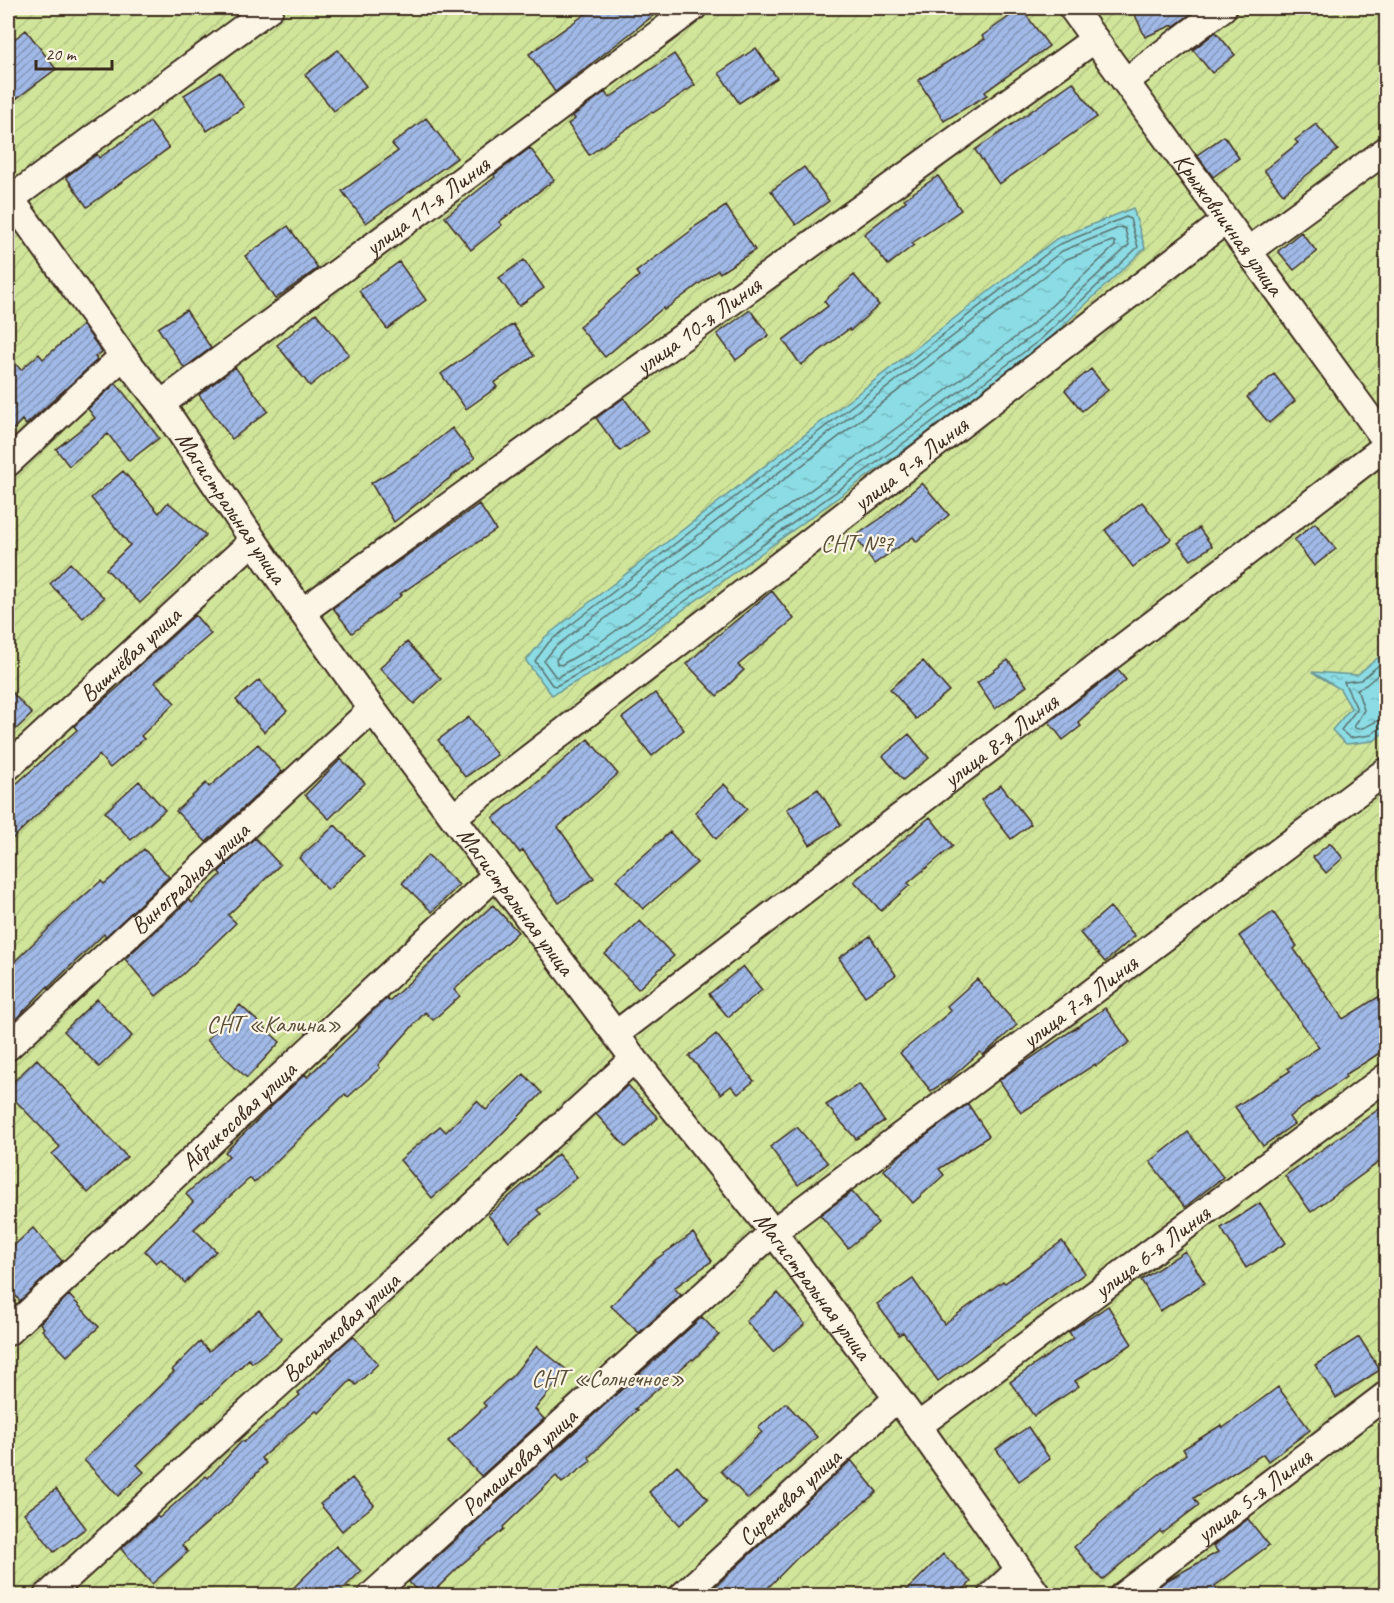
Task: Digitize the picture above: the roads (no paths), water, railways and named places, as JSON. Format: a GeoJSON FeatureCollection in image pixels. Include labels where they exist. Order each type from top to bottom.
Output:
{"type":"FeatureCollection","features":[{"type":"Feature","properties":{"kind":"street"},"geometry":{"type":"LineString","coordinates":[[8,198],[270,8]]}},
{"type":"Feature","properties":{"kind":"street","name":"улица 11-я Линия"},"geometry":{"type":"LineString","coordinates":[[161,404],[693,8]]}},
{"type":"Feature","properties":{"kind":"street","name":"Крыжовничная улица"},"geometry":{"type":"LineString","coordinates":[[1072,8],[1386,444]]}},
{"type":"Feature","properties":{"kind":"street"},"geometry":{"type":"LineString","coordinates":[[1126,81],[1223,8]]}},
{"type":"Feature","properties":{"kind":"street","name":"улица 10-я Линия"},"geometry":{"type":"LineString","coordinates":[[302,612],[1095,39]]}},
{"type":"Feature","properties":{"kind":"street"},"geometry":{"type":"LineString","coordinates":[[1248,251],[1386,150]]}},
{"type":"Feature","properties":{"kind":"street","name":"Магистральная улица"},"geometry":{"type":"LineString","coordinates":[[8,198],[123,356],[161,404],[302,612],[372,709],[634,1059],[773,1232],[918,1426],[1038,1596]]}},
{"type":"Feature","properties":{"kind":"street","name":"улица 9-я Линия"},"geometry":{"type":"LineString","coordinates":[[453,817],[1225,221]]}},
{"type":"Feature","properties":{"kind":"street"},"geometry":{"type":"LineString","coordinates":[[8,463],[123,356]]}},
{"type":"Feature","properties":{"kind":"street","name":"улица 8-я Линия"},"geometry":{"type":"LineString","coordinates":[[616,1034],[1386,444]]}},
{"type":"Feature","properties":{"kind":"street","name":"Вишнёвая улица"},"geometry":{"type":"LineString","coordinates":[[8,767],[253,541]]}},
{"type":"Feature","properties":{"kind":"street","name":"Виноградная улица"},"geometry":{"type":"LineString","coordinates":[[8,1047],[372,709]]}},
{"type":"Feature","properties":{"kind":"street","name":"улица 7-я Линия"},"geometry":{"type":"LineString","coordinates":[[773,1232],[1386,771]]}},
{"type":"Feature","properties":{"kind":"street","name":"Абрикосовая улица"},"geometry":{"type":"LineString","coordinates":[[8,1332],[496,875]]}},
{"type":"Feature","properties":{"kind":"street","name":"Васильковая улица"},"geometry":{"type":"LineString","coordinates":[[47,1596],[634,1059]]}},
{"type":"Feature","properties":{"kind":"street","name":"улица 6-я Линия"},"geometry":{"type":"LineString","coordinates":[[918,1426],[1386,1077]]}},
{"type":"Feature","properties":{"kind":"street","name":"Ромашковая улица"},"geometry":{"type":"LineString","coordinates":[[372,1596],[773,1232]]}},
{"type":"Feature","properties":{"kind":"street","name":"улица 5-я Линия"},"geometry":{"type":"LineString","coordinates":[[1122,1596],[1386,1395]]}},
{"type":"Feature","properties":{"kind":"street","name":"Сиреневая улица"},"geometry":{"type":"LineString","coordinates":[[682,1596],[896,1399]]}},
{"type":"Feature","properties":{"kind":"street"},"geometry":{"type":"LineString","coordinates":[[991,1596],[1019,1570]]}},
{"type":"Feature","properties":{"kind":"water"},"geometry":{"type":"Polygon","coordinates":[[[1133,208],[1145,248],[1045,343],[919,439],[608,664],[552,695],[526,661],[545,637],[1056,239],[1133,208]]]}},
{"type":"Feature","properties":{"kind":"water"},"geometry":{"type":"Polygon","coordinates":[[[1386,651],[1386,730],[1374,741],[1346,744],[1332,730],[1351,708],[1340,689],[1312,672],[1357,675],[1386,651]]]}},
{"type":"Feature","properties":{"kind":"park label","name":"СНТ №7"},"geometry":{"type":"Point","coordinates":[857,543]}},
{"type":"Feature","properties":{"kind":"park label","name":"СНТ «Калина»"},"geometry":{"type":"Point","coordinates":[274,1024]}},
{"type":"Feature","properties":{"kind":"park label","name":"СНТ «Солнечное»"},"geometry":{"type":"Point","coordinates":[608,1378]}}]}
